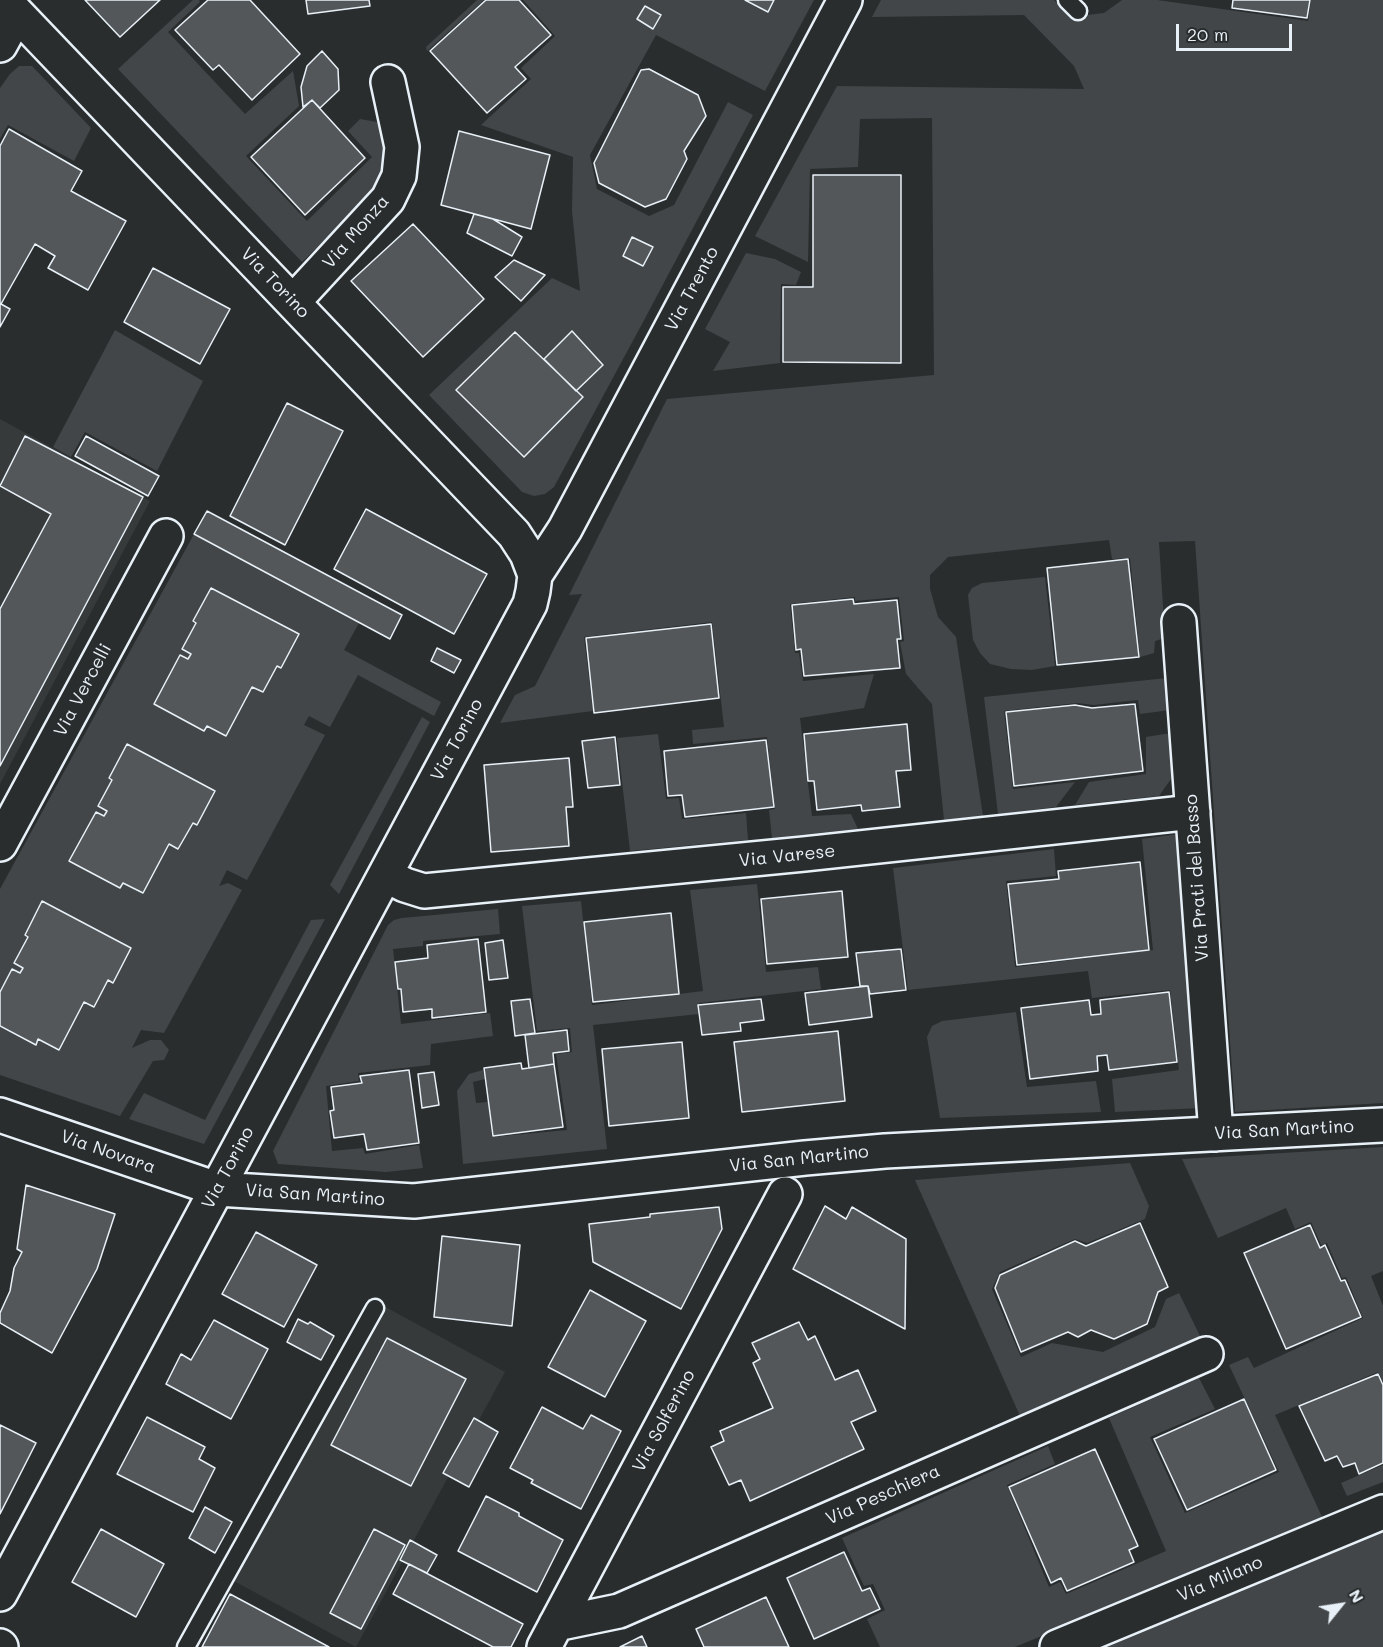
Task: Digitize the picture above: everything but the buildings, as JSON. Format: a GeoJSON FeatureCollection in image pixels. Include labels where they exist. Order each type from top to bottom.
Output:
{"type":"FeatureCollection","features":[{"type":"Feature","properties":{"kind":"street","name":"Via Trento"},"geometry":{"type":"LineString","coordinates":[[535,575],[565,529],[845,0]]}},
{"type":"Feature","properties":{"kind":"street","name":"Via Torino"},"geometry":{"type":"LineString","coordinates":[[0,1594],[530,604],[535,575],[527,554],[514,534],[10,7]]}},
{"type":"Feature","properties":{"kind":"street"},"geometry":{"type":"LineString","coordinates":[[0,45],[10,7]]}},
{"type":"Feature","properties":{"kind":"street","name":"Via Monza"},"geometry":{"type":"LineString","coordinates":[[293,302],[388,199],[399,176],[402,147],[388,82]]}},
{"type":"Feature","properties":{"kind":"street","name":"Via Vercelli"},"geometry":{"type":"LineString","coordinates":[[0,844],[166,536]]}},
{"type":"Feature","properties":{"kind":"street","name":"Via Prati del Basso"},"geometry":{"type":"LineString","coordinates":[[1179,622],[1216,1134]]}},
{"type":"Feature","properties":{"kind":"street","name":"Via Varese"},"geometry":{"type":"LineString","coordinates":[[385,875],[424,891],[804,854],[1192,812]]}},
{"type":"Feature","properties":{"kind":"street","name":"Via Novara"},"geometry":{"type":"LineString","coordinates":[[0,1115],[217,1189]]}},
{"type":"Feature","properties":{"kind":"street","name":"Via San Martino"},"geometry":{"type":"LineString","coordinates":[[217,1189],[414,1201],[885,1151],[1383,1125]]}},
{"type":"Feature","properties":{"kind":"street","name":"Via Solferino"},"geometry":{"type":"LineString","coordinates":[[550,1636],[785,1194]]}},
{"type":"Feature","properties":{"kind":"street","name":"Via Peschiera"},"geometry":{"type":"LineString","coordinates":[[550,1636],[618,1611],[1206,1354]]}},
{"type":"Feature","properties":{"kind":"street","name":"Via Milano"},"geometry":{"type":"LineString","coordinates":[[1057,1647],[1383,1512]]}},
{"type":"Feature","properties":{"kind":"lane"},"geometry":{"type":"LineString","coordinates":[[186,1647],[375,1308]]}},
{"type":"Feature","properties":{"kind":"shaded area"},"geometry":{"type":"Polygon","coordinates":[[[193,0],[200,2],[168,32],[245,114],[293,71],[299,106],[246,156],[307,221],[372,157],[348,131],[360,119],[377,122],[387,144],[383,184],[302,262],[118,69],[193,0]]]}},
{"type":"Feature","properties":{"kind":"shaded area"},"geometry":{"type":"Polygon","coordinates":[[[477,0],[484,0],[427,51],[426,47],[477,0]]]}},
{"type":"Feature","properties":{"kind":"shaded area"},"geometry":{"type":"Polygon","coordinates":[[[523,0],[814,0],[765,91],[656,35],[590,155],[597,189],[649,216],[674,205],[728,102],[753,115],[554,487],[545,494],[534,496],[522,492],[429,395],[552,278],[580,291],[572,211],[573,157],[481,125],[531,79],[521,68],[555,36],[523,0]]]}},
{"type":"Feature","properties":{"kind":"shaded area"},"geometry":{"type":"Polygon","coordinates":[[[881,0],[1054,0],[1071,17],[1104,13],[1122,0],[1157,0],[1308,21],[1311,0],[1383,0],[1383,1103],[1235,1112],[1195,541],[1159,542],[1165,638],[1155,641],[1154,653],[1140,657],[1130,558],[1112,559],[1109,540],[948,557],[930,575],[930,589],[938,617],[956,637],[983,816],[944,820],[932,704],[906,674],[900,642],[904,641],[899,597],[855,601],[855,597],[790,604],[795,653],[799,653],[803,681],[874,674],[864,708],[800,718],[812,816],[851,814],[858,829],[772,838],[769,810],[775,809],[767,737],[693,744],[692,730],[724,727],[712,622],[584,637],[593,711],[500,723],[515,695],[535,686],[582,594],[569,595],[667,399],[934,375],[932,118],[860,119],[858,167],[810,169],[808,262],[755,236],[837,86],[1084,89],[1074,66],[1024,15],[872,17],[881,0]]]}},
{"type":"Feature","properties":{"kind":"shaded area"},"geometry":{"type":"Polygon","coordinates":[[[19,66],[32,66],[91,128],[74,161],[8,125],[0,139],[0,88],[19,66]]]}},
{"type":"Feature","properties":{"kind":"shaded area"},"geometry":{"type":"Polygon","coordinates":[[[746,253],[775,259],[801,272],[796,285],[781,284],[780,363],[713,371],[730,342],[705,329],[746,253]]]}},
{"type":"Feature","properties":{"kind":"shaded area"},"geometry":{"type":"Polygon","coordinates":[[[115,330],[203,381],[157,471],[85,432],[71,457],[53,447],[115,330]]]}},
{"type":"Feature","properties":{"kind":"shaded area"},"geometry":{"type":"Polygon","coordinates":[[[0,419],[150,501],[0,784],[0,419]]]}},
{"type":"Feature","properties":{"kind":"shaded area"},"geometry":{"type":"Polygon","coordinates":[[[194,534],[359,623],[344,650],[441,702],[434,716],[358,675],[330,727],[309,716],[304,725],[325,735],[247,880],[227,870],[219,886],[228,883],[242,890],[164,1033],[141,1030],[132,1048],[150,1040],[161,1040],[169,1050],[164,1060],[153,1061],[120,1116],[0,1075],[0,889],[194,534]]]}},
{"type":"Feature","properties":{"kind":"shaded area"},"geometry":{"type":"Polygon","coordinates":[[[1045,577],[1055,666],[1032,670],[1011,669],[990,664],[980,653],[973,640],[968,595],[972,588],[982,583],[1045,577]]]}},
{"type":"Feature","properties":{"kind":"shaded area"},"geometry":{"type":"Polygon","coordinates":[[[1167,678],[1170,710],[1140,714],[1138,700],[1094,705],[1077,703],[1004,711],[1013,789],[1075,782],[1056,807],[998,814],[984,697],[1167,678]]]}},
{"type":"Feature","properties":{"kind":"shaded area"},"geometry":{"type":"Polygon","coordinates":[[[422,717],[430,722],[339,894],[330,885],[422,717]]]}},
{"type":"Feature","properties":{"kind":"shaded area"},"geometry":{"type":"Polygon","coordinates":[[[1171,733],[1173,776],[1159,796],[1075,805],[1089,782],[1146,774],[1146,737],[1171,733]]]}},
{"type":"Feature","properties":{"kind":"shaded area"},"geometry":{"type":"Polygon","coordinates":[[[658,734],[666,799],[679,798],[682,819],[746,813],[748,840],[630,851],[617,738],[658,734]]]}},
{"type":"Feature","properties":{"kind":"shaded area"},"geometry":{"type":"Polygon","coordinates":[[[1178,834],[1201,1108],[1115,1112],[1112,1079],[1179,1070],[1170,990],[1092,998],[1088,971],[908,990],[893,868],[1054,849],[1056,876],[1006,881],[1015,967],[1153,950],[1142,839],[1178,834]]]}},
{"type":"Feature","properties":{"kind":"shaded area"},"geometry":{"type":"Polygon","coordinates":[[[757,884],[766,972],[818,967],[821,989],[699,1003],[699,1014],[593,1025],[607,1149],[463,1164],[457,1091],[469,1074],[483,1070],[485,1079],[473,1082],[476,1103],[488,1102],[492,1137],[567,1130],[556,1054],[572,1052],[570,1028],[537,1031],[522,906],[581,901],[592,1005],[703,991],[690,890],[757,884]]]}},
{"type":"Feature","properties":{"kind":"shaded area"},"geometry":{"type":"Polygon","coordinates":[[[498,909],[500,934],[423,941],[423,946],[393,949],[401,1024],[490,1013],[493,1036],[431,1044],[430,1065],[358,1073],[359,1081],[326,1086],[332,1151],[363,1148],[365,1154],[419,1145],[423,1168],[386,1172],[278,1164],[273,1151],[388,925],[402,918],[498,909]]]}},
{"type":"Feature","properties":{"kind":"shaded area"},"geometry":{"type":"Polygon","coordinates":[[[325,919],[204,1144],[129,1119],[144,1093],[205,1120],[311,920],[325,919]]]}},
{"type":"Feature","properties":{"kind":"shaded area"},"geometry":{"type":"Polygon","coordinates":[[[1016,1012],[1027,1087],[1096,1081],[1101,1112],[940,1118],[927,1037],[932,1026],[942,1021],[1016,1012]]]}},
{"type":"Feature","properties":{"kind":"shaded area"},"geometry":{"type":"Polygon","coordinates":[[[1383,1147],[1383,1271],[1371,1276],[1383,1306],[1383,1382],[1378,1372],[1275,1415],[1323,1519],[1015,1647],[880,1647],[867,1619],[885,1610],[873,1584],[864,1586],[842,1538],[1048,1446],[1055,1464],[1007,1485],[1049,1587],[1060,1582],[1066,1594],[1166,1551],[1109,1418],[1199,1378],[1215,1409],[1150,1437],[1185,1513],[1279,1472],[1229,1365],[1248,1357],[1254,1368],[1363,1318],[1346,1277],[1342,1278],[1327,1243],[1321,1245],[1311,1222],[1295,1229],[1286,1208],[1218,1238],[1182,1159],[1383,1147]]]}},
{"type":"Feature","properties":{"kind":"shaded area"},"geometry":{"type":"Polygon","coordinates":[[[1130,1163],[1149,1206],[1145,1219],[1087,1243],[1075,1239],[1000,1272],[992,1289],[1021,1357],[1052,1343],[1103,1352],[1155,1327],[1166,1299],[1179,1293],[1200,1336],[1020,1416],[915,1180],[1130,1163]]]}},
{"type":"Feature","properties":{"kind":"shaded area"},"geometry":{"type":"Polygon","coordinates":[[[369,1298],[505,1372],[356,1647],[221,1574],[369,1298]]]}},
{"type":"Feature","properties":{"kind":"shaded area"},"geometry":{"type":"Polygon","coordinates":[[[1383,1465],[1383,1482],[1347,1496],[1341,1483],[1383,1465]]]}},
{"type":"Feature","properties":{"kind":"shaded area"},"geometry":{"type":"Polygon","coordinates":[[[1383,1527],[1383,1647],[1092,1647],[1383,1527]]]}}]}
